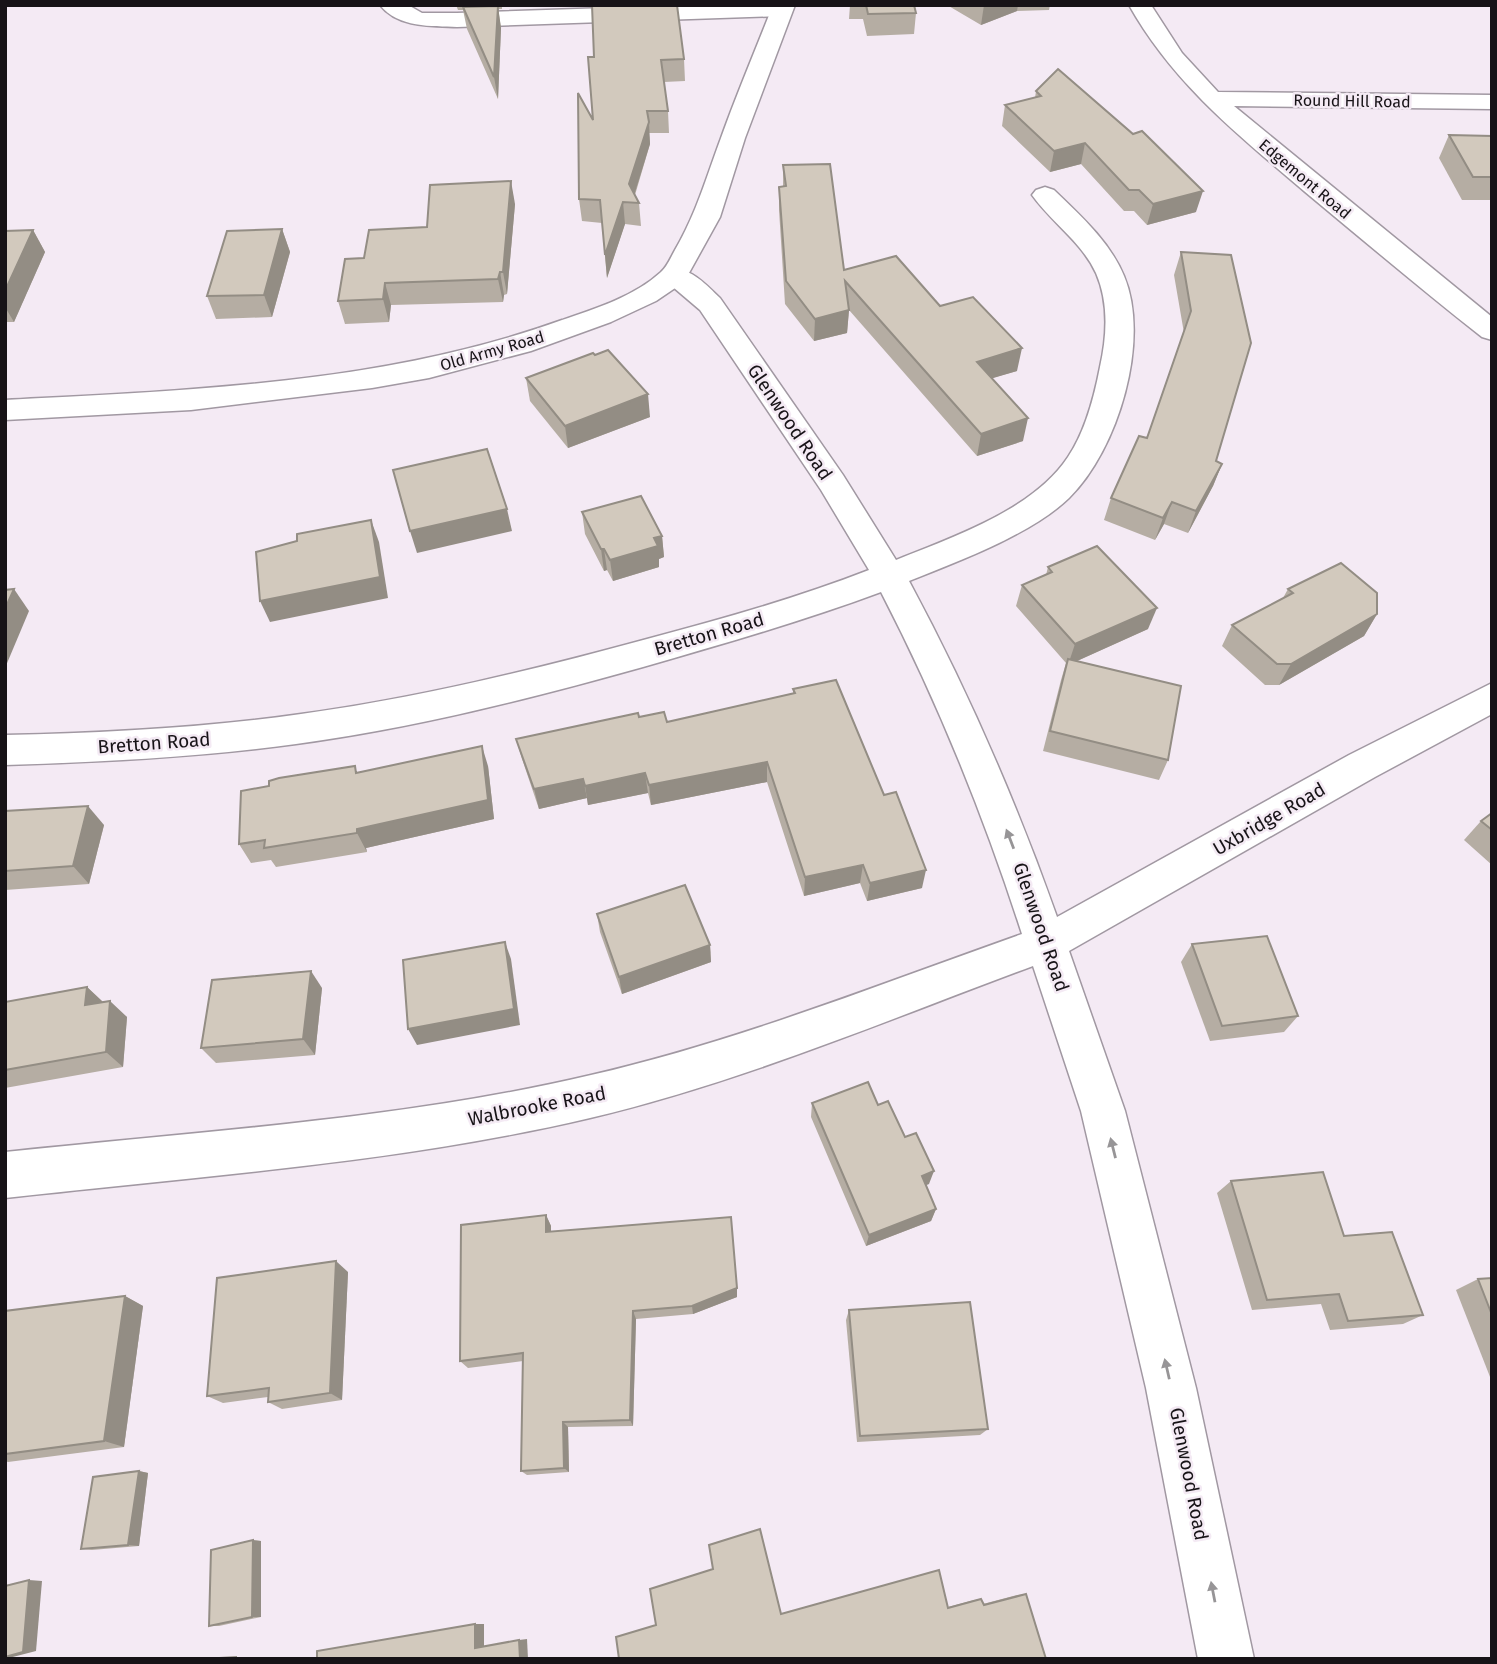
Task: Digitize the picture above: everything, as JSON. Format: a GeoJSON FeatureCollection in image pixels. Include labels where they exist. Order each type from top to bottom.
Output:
{"type":"FeatureCollection","features":[{"type":"Feature","properties":{"kind":"street"},"geometry":{"type":"LineString","coordinates":[[391,5],[418,19],[457,20],[783,7]]}},
{"type":"Feature","properties":{"kind":"street","name":"Edgemont Road"},"geometry":{"type":"LineString","coordinates":[[1140,5],[1167,51],[1212,99],[1405,263],[1492,331]]}},
{"type":"Feature","properties":{"kind":"street","name":"Old Army Road"},"geometry":{"type":"LineString","coordinates":[[5,410],[116,406],[251,395],[429,369],[521,345],[578,325],[646,295],[674,276],[707,217],[733,138],[783,7]]}},
{"type":"Feature","properties":{"kind":"street","name":"Round Hill Road"},"geometry":{"type":"LineString","coordinates":[[1212,99],[1492,102]]}},
{"type":"Feature","properties":{"kind":"street","name":"Bretton Road"},"geometry":{"type":"LineString","coordinates":[[5,750],[190,742],[300,729],[503,691],[831,598],[890,577],[1003,526],[1057,491],[1074,471],[1092,445],[1116,366],[1121,324],[1118,293],[1090,240],[1045,195]]}},
{"type":"Feature","properties":{"kind":"street","name":"Glenwood Road"},"geometry":{"type":"LineString","coordinates":[[674,276],[689,284],[710,304],[832,484],[890,577],[934,660],[972,744],[1047,943],[1104,1111],[1171,1388],[1226,1659]]}},
{"type":"Feature","properties":{"kind":"street","name":"Uxbridge Road"},"geometry":{"type":"LineString","coordinates":[[1047,943],[1362,766],[1492,697]]}},
{"type":"Feature","properties":{"kind":"street","name":"Walbrooke Road"},"geometry":{"type":"LineString","coordinates":[[5,1175],[370,1135],[485,1118],[589,1097],[692,1071],[1047,943]]}},
{"type":"Feature","properties":{"kind":"building"},"geometry":{"type":"Polygon","coordinates":[[[592,5],[677,5],[684,59],[661,60],[668,111],[647,111],[649,122],[629,184],[639,203],[623,202],[605,255],[600,200],[579,199],[578,93],[593,120],[588,57],[594,57],[592,5]]]}},
{"type":"Feature","properties":{"kind":"building"},"geometry":{"type":"Polygon","coordinates":[[[866,5],[914,5],[916,13],[868,14],[866,5]]]}},
{"type":"Feature","properties":{"kind":"building"},"geometry":{"type":"Polygon","coordinates":[[[498,6],[494,77],[463,7],[498,6]]]}},
{"type":"Feature","properties":{"kind":"building"},"geometry":{"type":"Polygon","coordinates":[[[1058,69],[1133,134],[1142,131],[1203,191],[1153,204],[1139,190],[1129,190],[1085,143],[1054,151],[1005,105],[1041,96],[1036,91],[1058,69]]]}},
{"type":"Feature","properties":{"kind":"building"},"geometry":{"type":"Polygon","coordinates":[[[1449,135],[1492,136],[1492,177],[1473,177],[1449,135]]]}},
{"type":"Feature","properties":{"kind":"building"},"geometry":{"type":"Polygon","coordinates":[[[830,164],[844,270],[896,256],[940,306],[973,297],[1022,348],[977,362],[1028,418],[981,434],[845,281],[849,310],[815,319],[786,281],[779,187],[786,186],[783,165],[830,164]]]}},
{"type":"Feature","properties":{"kind":"building"},"geometry":{"type":"Polygon","coordinates":[[[511,181],[503,272],[500,272],[498,279],[385,283],[383,299],[338,301],[345,259],[364,258],[369,230],[427,227],[430,185],[511,181]]]}},
{"type":"Feature","properties":{"kind":"building"},"geometry":{"type":"Polygon","coordinates":[[[282,229],[264,295],[207,296],[227,231],[282,229]]]}},
{"type":"Feature","properties":{"kind":"building"},"geometry":{"type":"Polygon","coordinates":[[[33,230],[5,291],[5,231],[33,230]]]}},
{"type":"Feature","properties":{"kind":"building"},"geometry":{"type":"Polygon","coordinates":[[[1181,252],[1231,255],[1251,343],[1216,461],[1222,464],[1196,511],[1172,502],[1163,518],[1111,498],[1139,436],[1147,438],[1191,311],[1181,252]]]}},
{"type":"Feature","properties":{"kind":"building"},"geometry":{"type":"Polygon","coordinates":[[[608,350],[648,394],[565,426],[526,378],[608,350]]]}},
{"type":"Feature","properties":{"kind":"building"},"geometry":{"type":"Polygon","coordinates":[[[487,449],[507,509],[410,531],[393,470],[487,449]]]}},
{"type":"Feature","properties":{"kind":"building"},"geometry":{"type":"Polygon","coordinates":[[[641,496],[662,536],[654,538],[658,546],[610,560],[604,549],[601,549],[582,512],[641,496]]]}},
{"type":"Feature","properties":{"kind":"building"},"geometry":{"type":"Polygon","coordinates":[[[371,520],[380,577],[260,601],[256,552],[297,541],[297,534],[371,520]]]}},
{"type":"Feature","properties":{"kind":"building"},"geometry":{"type":"Polygon","coordinates":[[[1097,546],[1157,608],[1075,644],[1022,585],[1052,572],[1048,567],[1097,546]]]}},
{"type":"Feature","properties":{"kind":"building"},"geometry":{"type":"Polygon","coordinates":[[[1341,563],[1377,593],[1377,614],[1291,664],[1277,664],[1232,625],[1293,593],[1288,589],[1341,563]]]}},
{"type":"Feature","properties":{"kind":"building"},"geometry":{"type":"Polygon","coordinates":[[[14,589],[5,609],[5,590],[14,589]]]}},
{"type":"Feature","properties":{"kind":"building"},"geometry":{"type":"Polygon","coordinates":[[[1068,659],[1181,686],[1168,760],[1050,731],[1068,659]]]}},
{"type":"Feature","properties":{"kind":"building"},"geometry":{"type":"Polygon","coordinates":[[[836,680],[884,795],[896,792],[926,870],[870,883],[863,865],[805,877],[767,762],[649,785],[645,773],[585,786],[583,779],[534,789],[516,739],[638,713],[639,717],[664,712],[667,722],[795,693],[793,689],[836,680]]]}},
{"type":"Feature","properties":{"kind":"building"},"geometry":{"type":"Polygon","coordinates":[[[482,746],[488,800],[357,829],[357,833],[264,848],[265,840],[239,844],[241,791],[269,786],[269,781],[279,778],[355,766],[356,773],[482,746]]]}},
{"type":"Feature","properties":{"kind":"building"},"geometry":{"type":"Polygon","coordinates":[[[88,806],[73,866],[5,871],[5,811],[88,806]]]}},
{"type":"Feature","properties":{"kind":"building"},"geometry":{"type":"Polygon","coordinates":[[[1492,813],[1492,830],[1481,821],[1492,813]]]}},
{"type":"Feature","properties":{"kind":"building"},"geometry":{"type":"Polygon","coordinates":[[[685,885],[710,945],[619,977],[597,914],[685,885]]]}},
{"type":"Feature","properties":{"kind":"building"},"geometry":{"type":"Polygon","coordinates":[[[1267,936],[1298,1016],[1222,1026],[1192,944],[1267,936]]]}},
{"type":"Feature","properties":{"kind":"building"},"geometry":{"type":"Polygon","coordinates":[[[505,942],[514,1009],[408,1029],[403,960],[505,942]]]}},
{"type":"Feature","properties":{"kind":"building"},"geometry":{"type":"Polygon","coordinates":[[[311,971],[303,1039],[201,1048],[212,980],[311,971]]]}},
{"type":"Feature","properties":{"kind":"building"},"geometry":{"type":"Polygon","coordinates":[[[87,987],[85,1005],[110,1001],[106,1052],[5,1070],[5,1002],[87,987]]]}},
{"type":"Feature","properties":{"kind":"building"},"geometry":{"type":"Polygon","coordinates":[[[868,1082],[878,1105],[888,1101],[905,1137],[916,1133],[934,1171],[922,1176],[936,1209],[869,1235],[812,1103],[868,1082]]]}},
{"type":"Feature","properties":{"kind":"building"},"geometry":{"type":"Polygon","coordinates":[[[1323,1172],[1344,1236],[1392,1232],[1423,1315],[1348,1321],[1339,1294],[1267,1300],[1231,1181],[1323,1172]]]}},
{"type":"Feature","properties":{"kind":"building"},"geometry":{"type":"Polygon","coordinates":[[[546,1215],[546,1232],[731,1217],[737,1288],[692,1306],[633,1311],[630,1420],[563,1422],[564,1468],[521,1471],[523,1353],[460,1361],[461,1225],[546,1215]]]}},
{"type":"Feature","properties":{"kind":"building"},"geometry":{"type":"Polygon","coordinates":[[[336,1261],[330,1393],[268,1402],[269,1388],[207,1396],[217,1278],[336,1261]]]}},
{"type":"Feature","properties":{"kind":"building"},"geometry":{"type":"Polygon","coordinates":[[[1492,1278],[1492,1315],[1478,1279],[1492,1278]]]}},
{"type":"Feature","properties":{"kind":"building"},"geometry":{"type":"Polygon","coordinates":[[[125,1296],[104,1441],[5,1454],[5,1311],[125,1296]]]}},
{"type":"Feature","properties":{"kind":"building"},"geometry":{"type":"Polygon","coordinates":[[[970,1302],[988,1429],[860,1436],[849,1310],[970,1302]]]}},
{"type":"Feature","properties":{"kind":"building"},"geometry":{"type":"Polygon","coordinates":[[[139,1471],[128,1545],[81,1549],[93,1477],[139,1471]]]}},
{"type":"Feature","properties":{"kind":"building"},"geometry":{"type":"Polygon","coordinates":[[[760,1529],[781,1614],[939,1570],[948,1608],[981,1599],[984,1605],[1026,1594],[1046,1659],[619,1659],[616,1637],[656,1625],[650,1589],[713,1569],[709,1545],[760,1529]]]}},
{"type":"Feature","properties":{"kind":"building"},"geometry":{"type":"Polygon","coordinates":[[[253,1540],[252,1617],[209,1626],[211,1550],[253,1540]]]}},
{"type":"Feature","properties":{"kind":"building"},"geometry":{"type":"Polygon","coordinates":[[[29,1580],[23,1652],[5,1657],[5,1586],[29,1580]]]}},
{"type":"Feature","properties":{"kind":"building"},"geometry":{"type":"Polygon","coordinates":[[[475,1624],[475,1648],[519,1640],[520,1659],[317,1659],[317,1651],[475,1624]]]}}]}
